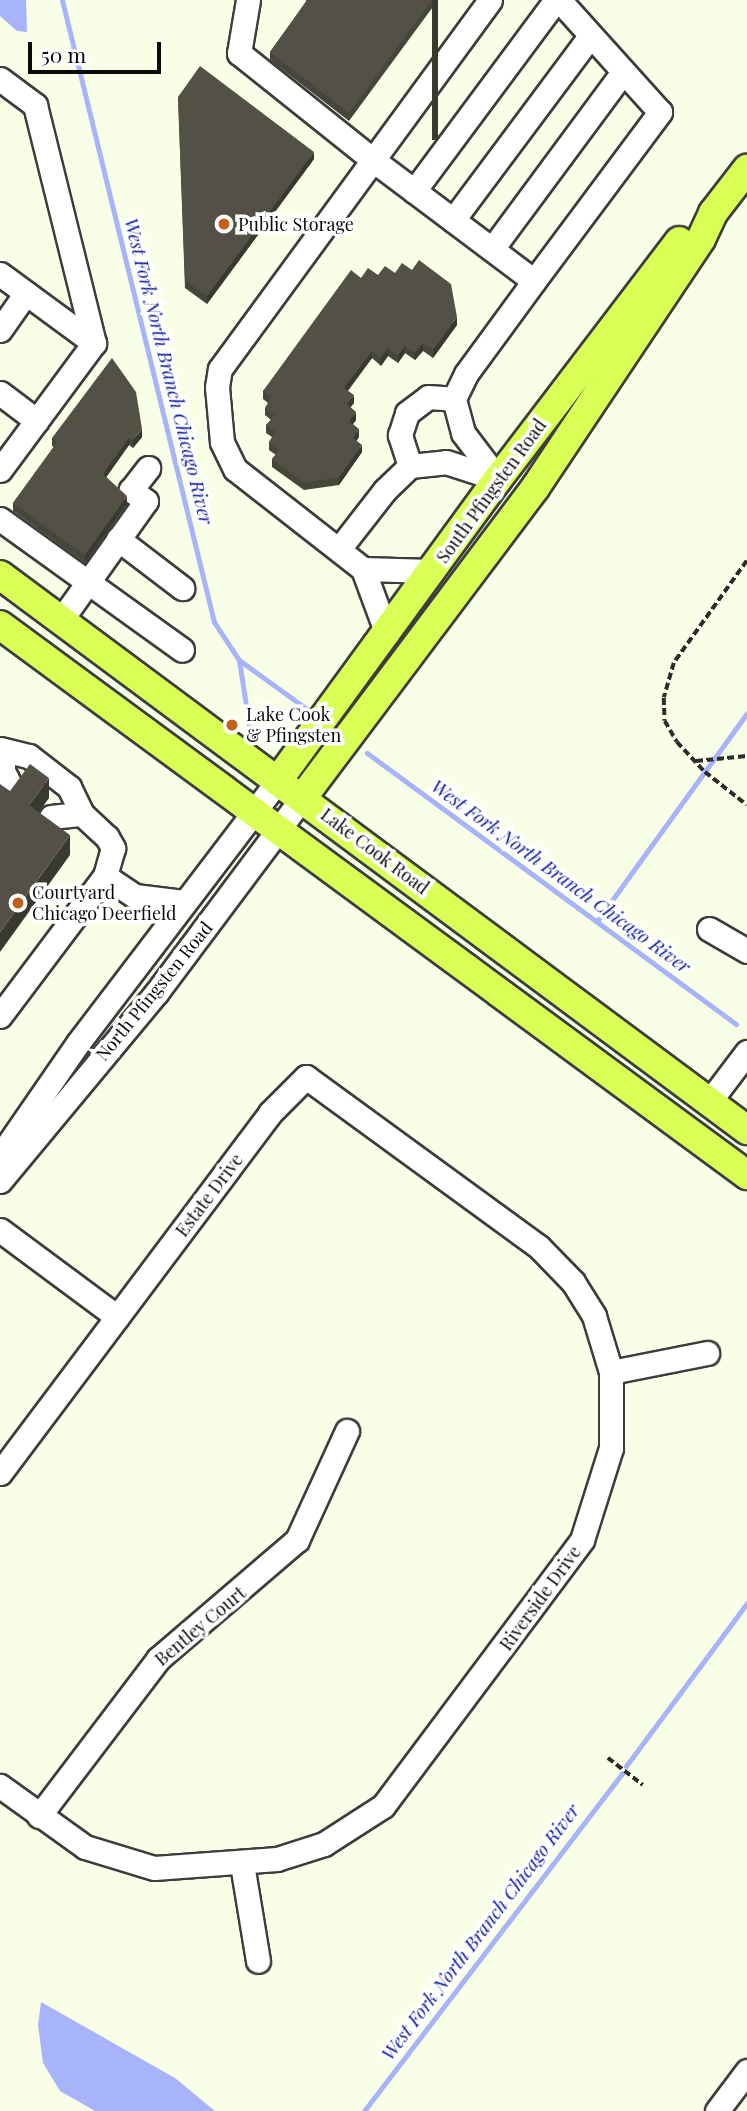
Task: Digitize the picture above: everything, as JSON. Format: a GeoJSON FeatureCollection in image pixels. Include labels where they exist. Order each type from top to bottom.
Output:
{"type":"FeatureCollection","features":[{"type":"Feature","properties":{"kind":"main road","name":"South Pfingsten Road"},"geometry":{"type":"LineString","coordinates":[[303,797],[535,488],[701,239],[713,213],[747,169]]}},
{"type":"Feature","properties":{"kind":"main road","name":"South Pfingsten Road"},"geometry":{"type":"LineString","coordinates":[[279,779],[498,479],[689,229],[713,213]]}},
{"type":"Feature","properties":{"kind":"main road","name":"Lake Cook Road"},"geometry":{"type":"LineString","coordinates":[[0,575],[279,779],[747,1130]]}},
{"type":"Feature","properties":{"kind":"main road"},"geometry":{"type":"LineString","coordinates":[[0,625],[747,1175]]}},
{"type":"Feature","properties":{"kind":"street"},"geometry":{"type":"LineString","coordinates":[[248,0],[239,53],[373,160],[534,281]]}},
{"type":"Feature","properties":{"kind":"street"},"geometry":{"type":"LineString","coordinates":[[387,634],[363,569],[235,469],[222,442],[217,387],[220,369],[491,0]]}},
{"type":"Feature","properties":{"kind":"street"},"geometry":{"type":"LineString","coordinates":[[414,191],[557,0],[660,112],[466,374],[454,399],[463,433],[498,479]]}},
{"type":"Feature","properties":{"kind":"street"},"geometry":{"type":"LineString","coordinates":[[453,220],[590,36]]}},
{"type":"Feature","properties":{"kind":"street"},"geometry":{"type":"LineString","coordinates":[[492,249],[623,72]]}},
{"type":"Feature","properties":{"kind":"street"},"geometry":{"type":"LineString","coordinates":[[0,79],[36,106],[94,343],[0,470]]}},
{"type":"Feature","properties":{"kind":"street"},"geometry":{"type":"LineString","coordinates":[[0,274],[94,343]]}},
{"type":"Feature","properties":{"kind":"street"},"geometry":{"type":"LineString","coordinates":[[0,330],[26,293]]}},
{"type":"Feature","properties":{"kind":"street"},"geometry":{"type":"LineString","coordinates":[[0,393],[37,421]]}},
{"type":"Feature","properties":{"kind":"street"},"geometry":{"type":"LineString","coordinates":[[410,466],[400,435],[408,413],[428,397],[454,399]]}},
{"type":"Feature","properties":{"kind":"street"},"geometry":{"type":"LineString","coordinates":[[339,549],[385,490],[410,466],[446,462],[498,479]]}},
{"type":"Feature","properties":{"kind":"street"},"geometry":{"type":"LineString","coordinates":[[61,620],[146,500],[131,490],[148,468]]}},
{"type":"Feature","properties":{"kind":"street"},"geometry":{"type":"LineString","coordinates":[[0,519],[87,586],[182,650]]}},
{"type":"Feature","properties":{"kind":"street"},"geometry":{"type":"LineString","coordinates":[[118,539],[182,588]]}},
{"type":"Feature","properties":{"kind":"street"},"geometry":{"type":"LineString","coordinates":[[363,569],[432,571]]}},
{"type":"Feature","properties":{"kind":"street"},"geometry":{"type":"LineString","coordinates":[[0,1016],[105,876],[113,848],[107,837],[82,814],[69,787],[29,757],[1,750],[3,771],[12,787]]}},
{"type":"Feature","properties":{"kind":"street","name":"North Pfingsten Road"},"geometry":{"type":"LineString","coordinates":[[0,1156],[184,902],[279,779]]}},
{"type":"Feature","properties":{"kind":"street","name":"North Pfingsten Road"},"geometry":{"type":"LineString","coordinates":[[0,1181],[156,992],[303,797]]}},
{"type":"Feature","properties":{"kind":"street"},"geometry":{"type":"LineString","coordinates":[[51,817],[82,814]]}},
{"type":"Feature","properties":{"kind":"street"},"geometry":{"type":"LineString","coordinates":[[105,876],[135,896],[184,902]]}},
{"type":"Feature","properties":{"kind":"street"},"geometry":{"type":"LineString","coordinates":[[709,929],[747,951]]}},
{"type":"Feature","properties":{"kind":"street"},"geometry":{"type":"LineString","coordinates":[[709,1102],[747,1052]]}},
{"type":"Feature","properties":{"kind":"street","name":"Estate Drive"},"geometry":{"type":"LineString","coordinates":[[0,1473],[270,1113],[306,1077]]}},
{"type":"Feature","properties":{"kind":"street","name":"Riverside Drive"},"geometry":{"type":"LineString","coordinates":[[0,1786],[85,1847],[135,1865],[242,1864],[324,1844],[383,1806],[567,1564],[594,1511],[611,1448],[611,1372],[594,1316],[573,1282],[539,1247],[306,1077]]}},
{"type":"Feature","properties":{"kind":"street"},"geometry":{"type":"LineString","coordinates":[[0,1230],[117,1317]]}},
{"type":"Feature","properties":{"kind":"street"},"geometry":{"type":"LineString","coordinates":[[611,1372],[707,1353]]}},
{"type":"Feature","properties":{"kind":"street","name":"Bentley Court"},"geometry":{"type":"LineString","coordinates":[[39,1816],[158,1659],[297,1541],[348,1431]]}},
{"type":"Feature","properties":{"kind":"street"},"geometry":{"type":"LineString","coordinates":[[242,1864],[258,1961]]}},
{"type":"Feature","properties":{"kind":"street"},"geometry":{"type":"LineString","coordinates":[[717,2111],[747,2071]]}},
{"type":"Feature","properties":{"kind":"path"},"geometry":{"type":"LineString","coordinates":[[747,561],[684,647],[668,680],[665,721],[696,761],[747,805]]}},
{"type":"Feature","properties":{"kind":"path"},"geometry":{"type":"LineString","coordinates":[[696,761],[747,756]]}},
{"type":"Feature","properties":{"kind":"path"},"geometry":{"type":"LineString","coordinates":[[608,1758],[643,1785]]}},
{"type":"Feature","properties":{"kind":"water"},"geometry":{"type":"Polygon","coordinates":[[[0,0],[26,0],[27,32],[17,31],[0,16],[0,0]]]}},
{"type":"Feature","properties":{"kind":"water"},"geometry":{"type":"Polygon","coordinates":[[[41,2002],[175,2078],[215,2111],[95,2111],[60,2091],[43,2063],[38,2025],[41,2002]]]}},
{"type":"Feature","properties":{"kind":"building"},"geometry":{"type":"Polygon","coordinates":[[[307,0],[432,0],[349,113],[270,52],[307,0]]]}},
{"type":"Feature","properties":{"kind":"building","name":"Public Storage"},"geometry":{"type":"Polygon","coordinates":[[[200,66],[314,152],[207,296],[185,280],[178,97],[200,66]]]}},
{"type":"Feature","properties":{"kind":"building"},"geometry":{"type":"Polygon","coordinates":[[[419,260],[451,284],[457,317],[433,350],[423,343],[415,353],[405,346],[398,356],[388,348],[381,358],[372,351],[344,388],[354,395],[347,404],[356,412],[349,421],[359,429],[353,438],[362,445],[339,477],[304,483],[272,459],[279,450],[269,442],[276,432],[266,425],[275,415],[265,408],[272,397],[263,391],[351,270],[361,278],[368,268],[378,275],[385,266],[395,273],[402,263],[412,270],[419,260]]]}},
{"type":"Feature","properties":{"kind":"building"},"geometry":{"type":"Polygon","coordinates":[[[112,358],[136,392],[142,429],[133,440],[129,438],[103,474],[127,496],[85,555],[13,503],[57,442],[52,438],[112,358]]]}},
{"type":"Feature","properties":{"kind":"building","name":"Courtyard Chicago Deerfield"},"geometry":{"type":"Polygon","coordinates":[[[30,764],[49,778],[29,805],[70,835],[0,932],[0,784],[10,791],[30,764]]]}},
{"type":"Feature","properties":{"kind":"waterway","name":"West Fork North Branch Chicago River"},"geometry":{"type":"LineString","coordinates":[[62,0],[214,622],[239,660],[308,710]]}},
{"type":"Feature","properties":{"kind":"waterway"},"geometry":{"type":"LineString","coordinates":[[239,660],[249,725]]}},
{"type":"Feature","properties":{"kind":"waterway"},"geometry":{"type":"LineString","coordinates":[[597,921],[747,713]]}},
{"type":"Feature","properties":{"kind":"waterway","name":"West Fork North Branch Chicago River"},"geometry":{"type":"LineString","coordinates":[[367,753],[736,1024]]}},
{"type":"Feature","properties":{"kind":"waterway","name":"West Fork North Branch Chicago River"},"geometry":{"type":"LineString","coordinates":[[626,1766],[747,1603]]}},
{"type":"Feature","properties":{"kind":"waterway","name":"West Fork North Branch Chicago River"},"geometry":{"type":"LineString","coordinates":[[364,2111],[622,1773]]}},
{"type":"Feature","properties":{"kind":"place","name":"Public Storage"},"geometry":{"type":"Point","coordinates":[224,224]}},
{"type":"Feature","properties":{"kind":"place","name":"Lake Cook & Pfingsten"},"geometry":{"type":"Point","coordinates":[232,725]}},
{"type":"Feature","properties":{"kind":"place","name":"Courtyard Chicago Deerfield"},"geometry":{"type":"Point","coordinates":[18,903]}}]}
